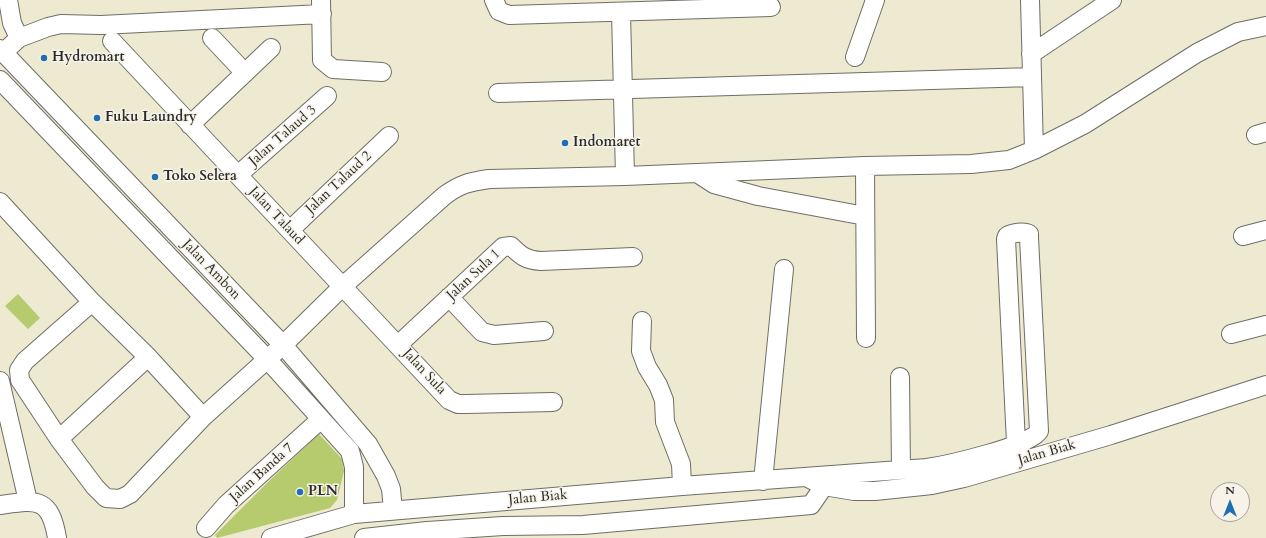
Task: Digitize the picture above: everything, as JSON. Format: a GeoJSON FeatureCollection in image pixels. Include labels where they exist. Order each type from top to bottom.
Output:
{"type":"FeatureCollection","features":[{"type":"Feature","properties":{"kind":"street"},"geometry":{"type":"LineString","coordinates":[[8,0],[12,23],[19,38]]}},
{"type":"Feature","properties":{"kind":"street"},"geometry":{"type":"LineString","coordinates":[[494,0],[499,11],[509,15],[771,7]]}},
{"type":"Feature","properties":{"kind":"street"},"geometry":{"type":"LineString","coordinates":[[855,57],[875,0]]}},
{"type":"Feature","properties":{"kind":"street"},"geometry":{"type":"LineString","coordinates":[[1030,0],[1034,150]]}},
{"type":"Feature","properties":{"kind":"street"},"geometry":{"type":"LineString","coordinates":[[1031,54],[1112,0]]}},
{"type":"Feature","properties":{"kind":"street"},"geometry":{"type":"LineString","coordinates":[[0,76],[6,55],[19,38],[48,27],[61,24],[101,25],[321,7],[322,60],[332,68],[382,72]]}},
{"type":"Feature","properties":{"kind":"street"},"geometry":{"type":"LineString","coordinates":[[621,12],[625,176]]}},
{"type":"Feature","properties":{"kind":"street"},"geometry":{"type":"LineString","coordinates":[[92,302],[25,361],[19,370],[20,380],[59,439],[95,487],[106,498],[120,499],[130,494],[203,416],[283,345],[343,286],[444,196],[458,186],[489,179],[625,176],[865,166],[971,164],[1009,160],[1034,150],[1085,124],[1197,53],[1238,32],[1266,26]]}},
{"type":"Feature","properties":{"kind":"street"},"geometry":{"type":"LineString","coordinates":[[212,38],[246,73]]}},
{"type":"Feature","properties":{"kind":"street","name":"Jalan Talaud"},"geometry":{"type":"LineString","coordinates":[[112,41],[343,286]]}},
{"type":"Feature","properties":{"kind":"street"},"geometry":{"type":"LineString","coordinates":[[190,125],[271,48]]}},
{"type":"Feature","properties":{"kind":"street","name":"Jalan Ambon"},"geometry":{"type":"LineString","coordinates":[[6,55],[283,345],[368,444],[391,488],[393,510]]}},
{"type":"Feature","properties":{"kind":"street"},"geometry":{"type":"LineString","coordinates":[[498,93],[1032,77]]}},
{"type":"Feature","properties":{"kind":"street","name":"Jalan Ambon"},"geometry":{"type":"LineString","coordinates":[[0,80],[267,359],[350,451],[354,467],[354,514]]}},
{"type":"Feature","properties":{"kind":"street","name":"Jalan Talaud 3"},"geometry":{"type":"LineString","coordinates":[[238,175],[327,96]]}},
{"type":"Feature","properties":{"kind":"street","name":"Jalan Talaud 2"},"geometry":{"type":"LineString","coordinates":[[290,230],[389,136]]}},
{"type":"Feature","properties":{"kind":"street"},"geometry":{"type":"LineString","coordinates":[[865,166],[866,338]]}},
{"type":"Feature","properties":{"kind":"street"},"geometry":{"type":"LineString","coordinates":[[697,173],[714,184],[758,196],[865,216]]}},
{"type":"Feature","properties":{"kind":"street"},"geometry":{"type":"LineString","coordinates":[[0,202],[92,302],[148,357],[203,416]]}},
{"type":"Feature","properties":{"kind":"street"},"geometry":{"type":"LineString","coordinates":[[1243,236],[1266,230]]}},
{"type":"Feature","properties":{"kind":"street"},"geometry":{"type":"LineString","coordinates":[[1012,336],[1034,333],[1029,234],[1026,233],[1009,234],[1006,239],[1012,336],[1016,444]]}},
{"type":"Feature","properties":{"kind":"street","name":"Jalan Sula 1"},"geometry":{"type":"LineString","coordinates":[[398,345],[503,247],[511,246],[529,261],[633,257]]}},
{"type":"Feature","properties":{"kind":"street"},"geometry":{"type":"LineString","coordinates":[[763,481],[784,269]]}},
{"type":"Feature","properties":{"kind":"street","name":"Jalan Sula"},"geometry":{"type":"LineString","coordinates":[[343,286],[449,400],[458,404],[553,402]]}},
{"type":"Feature","properties":{"kind":"street"},"geometry":{"type":"LineString","coordinates":[[449,297],[482,332],[494,335],[544,331]]}},
{"type":"Feature","properties":{"kind":"street"},"geometry":{"type":"LineString","coordinates":[[642,321],[641,351],[647,367],[653,375],[664,400],[665,422],[681,464],[682,486]]}},
{"type":"Feature","properties":{"kind":"street"},"geometry":{"type":"LineString","coordinates":[[1231,334],[1266,325]]}},
{"type":"Feature","properties":{"kind":"street","name":"Jalan Biak"},"geometry":{"type":"LineString","coordinates":[[271,538],[354,514],[682,486],[927,468],[952,464],[985,455],[1016,444],[1036,435],[1039,431],[1034,333]]}},
{"type":"Feature","properties":{"kind":"street"},"geometry":{"type":"LineString","coordinates":[[59,439],[148,357]]}},
{"type":"Feature","properties":{"kind":"street"},"geometry":{"type":"LineString","coordinates":[[900,377],[901,470]]}},
{"type":"Feature","properties":{"kind":"street"},"geometry":{"type":"LineString","coordinates":[[0,381],[6,428],[28,501]]}},
{"type":"Feature","properties":{"kind":"street","name":"Jalan Biak"},"geometry":{"type":"LineString","coordinates":[[808,477],[824,486],[854,491],[875,491],[932,485],[964,478],[1111,435],[1266,385]]}},
{"type":"Feature","properties":{"kind":"street","name":"Jalan Banda 7"},"geometry":{"type":"LineString","coordinates":[[206,528],[226,505],[321,419]]}},
{"type":"Feature","properties":{"kind":"street","name":"Jalan Biak"},"geometry":{"type":"LineString","coordinates":[[364,538],[427,530],[503,526],[583,532],[811,505],[824,486]]}},
{"type":"Feature","properties":{"kind":"street"},"geometry":{"type":"LineString","coordinates":[[0,505],[28,501],[40,503],[49,511],[57,538]]}},
{"type":"Feature","properties":{"kind":"green space"},"geometry":{"type":"Polygon","coordinates":[[[18,294],[40,318],[28,329],[5,306],[18,294]]]}},
{"type":"Feature","properties":{"kind":"green space"},"geometry":{"type":"Polygon","coordinates":[[[319,434],[342,459],[344,471],[337,500],[330,508],[217,538],[215,535],[319,434]]]}},
{"type":"Feature","properties":{"kind":"place","name":"Hydromart"},"geometry":{"type":"Point","coordinates":[44,58]}},
{"type":"Feature","properties":{"kind":"place","name":"Fuku Laundry"},"geometry":{"type":"Point","coordinates":[97,118]}},
{"type":"Feature","properties":{"kind":"place","name":"Indomaret"},"geometry":{"type":"Point","coordinates":[565,143]}},
{"type":"Feature","properties":{"kind":"place","name":"Toko Selera"},"geometry":{"type":"Point","coordinates":[155,177]}},
{"type":"Feature","properties":{"kind":"place","name":"PLN"},"geometry":{"type":"Point","coordinates":[300,492]}}]}
